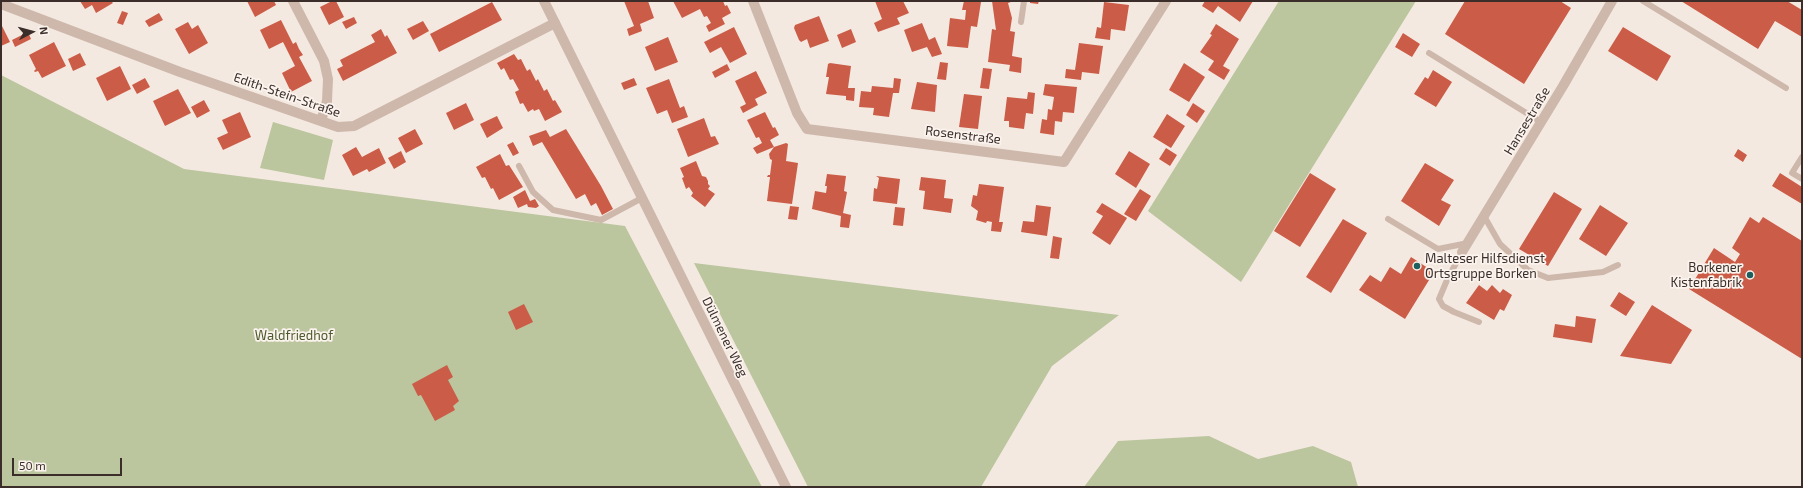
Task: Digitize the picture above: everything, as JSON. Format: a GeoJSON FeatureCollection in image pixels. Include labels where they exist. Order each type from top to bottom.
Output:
{"type":"FeatureCollection","features":[{"type":"Feature","properties":{"kind":"street"},"geometry":{"type":"LineString","coordinates":[[293,1],[324,61],[328,79],[327,101],[321,121]]}},
{"type":"Feature","properties":{"kind":"street","name":"Dülmener Weg"},"geometry":{"type":"LineString","coordinates":[[544,1],[786,487]]}},
{"type":"Feature","properties":{"kind":"street","name":"Rosenstraße"},"geometry":{"type":"LineString","coordinates":[[753,1],[797,113],[807,129],[1064,162],[1166,1]]}},
{"type":"Feature","properties":{"kind":"street","name":"Hansestraße"},"geometry":{"type":"LineString","coordinates":[[1462,252],[1612,1]]}},
{"type":"Feature","properties":{"kind":"street","name":"Edith-Stein-Straße"},"geometry":{"type":"LineString","coordinates":[[1,4],[180,72],[338,127],[354,126],[555,23]]}},
{"type":"Feature","properties":{"kind":"lane"},"geometry":{"type":"LineString","coordinates":[[1021,22],[1024,1]]}},
{"type":"Feature","properties":{"kind":"lane"},"geometry":{"type":"LineString","coordinates":[[1643,1],[1786,88]]}},
{"type":"Feature","properties":{"kind":"lane"},"geometry":{"type":"LineString","coordinates":[[1429,53],[1541,122]]}},
{"type":"Feature","properties":{"kind":"lane"},"geometry":{"type":"LineString","coordinates":[[1802,157],[1792,173],[1802,179]]}},
{"type":"Feature","properties":{"kind":"lane"},"geometry":{"type":"LineString","coordinates":[[519,166],[534,192],[553,210],[601,220],[642,198]]}},
{"type":"Feature","properties":{"kind":"lane"},"geometry":{"type":"LineString","coordinates":[[1484,216],[1500,244],[1528,270],[1548,278],[1603,272],[1618,265]]}},
{"type":"Feature","properties":{"kind":"lane"},"geometry":{"type":"LineString","coordinates":[[1388,219],[1438,249],[1468,243]]}},
{"type":"Feature","properties":{"kind":"lane"},"geometry":{"type":"LineString","coordinates":[[1462,252],[1439,299],[1443,306],[1479,322]]}},
{"type":"Feature","properties":{"kind":"green space"},"geometry":{"type":"Polygon","coordinates":[[[1279,1],[1416,1],[1241,282],[1148,211],[1279,1]]]}},
{"type":"Feature","properties":{"kind":"green space","name":"Waldfriedhof"},"geometry":{"type":"Polygon","coordinates":[[[1,75],[184,169],[625,226],[762,487],[1,487],[1,75]]]}},
{"type":"Feature","properties":{"kind":"green space"},"geometry":{"type":"Polygon","coordinates":[[[273,122],[333,140],[324,180],[260,168],[273,122]]]}},
{"type":"Feature","properties":{"kind":"green space"},"geometry":{"type":"Polygon","coordinates":[[[694,263],[1119,315],[1052,366],[981,487],[808,487],[694,263]]]}},
{"type":"Feature","properties":{"kind":"green space"},"geometry":{"type":"Polygon","coordinates":[[[1209,436],[1258,459],[1313,446],[1351,462],[1358,487],[1084,487],[1118,441],[1209,436]]]}},
{"type":"Feature","properties":{"kind":"building"},"geometry":{"type":"Polygon","coordinates":[[[80,1],[111,1],[113,3],[96,13],[92,5],[85,9],[80,1]]]}},
{"type":"Feature","properties":{"kind":"building"},"geometry":{"type":"Polygon","coordinates":[[[247,1],[274,1],[276,5],[255,17],[247,1]]]}},
{"type":"Feature","properties":{"kind":"building"},"geometry":{"type":"Polygon","coordinates":[[[332,1],[336,1],[344,17],[329,25],[320,7],[332,1]]]}},
{"type":"Feature","properties":{"kind":"building"},"geometry":{"type":"Polygon","coordinates":[[[624,1],[648,1],[654,18],[640,24],[642,31],[629,36],[627,29],[634,26],[624,1]]]}},
{"type":"Feature","properties":{"kind":"building"},"geometry":{"type":"Polygon","coordinates":[[[673,1],[723,1],[731,13],[722,18],[725,24],[709,32],[706,26],[711,23],[707,16],[704,17],[700,9],[682,18],[673,1]]]}},
{"type":"Feature","properties":{"kind":"building"},"geometry":{"type":"Polygon","coordinates":[[[875,1],[903,1],[909,13],[897,18],[900,24],[878,32],[874,23],[882,19],[875,1]]]}},
{"type":"Feature","properties":{"kind":"building"},"geometry":{"type":"Polygon","coordinates":[[[964,1],[981,2],[977,27],[971,26],[968,48],[947,46],[950,18],[965,20],[966,10],[962,10],[964,1]]]}},
{"type":"Feature","properties":{"kind":"building"},"geometry":{"type":"Polygon","coordinates":[[[992,1],[1014,1],[1008,3],[1012,18],[1010,31],[1015,32],[1012,56],[1022,58],[1021,73],[1009,71],[1010,65],[988,62],[992,29],[996,30],[992,1]]]}},
{"type":"Feature","properties":{"kind":"building"},"geometry":{"type":"Polygon","coordinates":[[[1030,1],[1039,1],[1038,4],[1030,3],[1030,1]]]}},
{"type":"Feature","properties":{"kind":"building"},"geometry":{"type":"Polygon","coordinates":[[[1205,1],[1253,1],[1240,22],[1218,6],[1213,13],[1202,6],[1205,1]]]}},
{"type":"Feature","properties":{"kind":"building"},"geometry":{"type":"Polygon","coordinates":[[[1465,1],[1560,1],[1571,8],[1524,84],[1445,34],[1465,1]]]}},
{"type":"Feature","properties":{"kind":"building"},"geometry":{"type":"Polygon","coordinates":[[[1681,1],[1787,1],[1802,10],[1802,37],[1775,21],[1758,49],[1681,1]]]}},
{"type":"Feature","properties":{"kind":"building"},"geometry":{"type":"Polygon","coordinates":[[[492,2],[502,20],[439,52],[430,34],[492,2]]]}},
{"type":"Feature","properties":{"kind":"building"},"geometry":{"type":"Polygon","coordinates":[[[1104,2],[1129,5],[1125,31],[1111,29],[1110,40],[1095,38],[1097,27],[1101,28],[1104,2]]]}},
{"type":"Feature","properties":{"kind":"building"},"geometry":{"type":"Polygon","coordinates":[[[122,11],[128,13],[123,25],[117,23],[122,11]]]}},
{"type":"Feature","properties":{"kind":"building"},"geometry":{"type":"Polygon","coordinates":[[[159,13],[163,20],[149,27],[145,21],[159,13]]]}},
{"type":"Feature","properties":{"kind":"building"},"geometry":{"type":"Polygon","coordinates":[[[819,16],[829,41],[810,48],[807,39],[801,42],[799,40],[794,28],[795,25],[819,16]]]}},
{"type":"Feature","properties":{"kind":"building"},"geometry":{"type":"Polygon","coordinates":[[[354,17],[357,23],[346,29],[342,22],[354,17]]]}},
{"type":"Feature","properties":{"kind":"building"},"geometry":{"type":"Polygon","coordinates":[[[281,20],[293,44],[296,42],[303,55],[299,57],[312,81],[291,92],[282,73],[295,66],[283,42],[269,49],[260,30],[281,20]]]}},
{"type":"Feature","properties":{"kind":"building"},"geometry":{"type":"Polygon","coordinates":[[[423,21],[429,31],[413,40],[407,29],[423,21]]]}},
{"type":"Feature","properties":{"kind":"building"},"geometry":{"type":"Polygon","coordinates":[[[188,22],[192,29],[198,25],[208,43],[189,54],[175,29],[188,22]]]}},
{"type":"Feature","properties":{"kind":"building"},"geometry":{"type":"Polygon","coordinates":[[[922,23],[929,40],[935,37],[942,54],[932,57],[927,47],[912,52],[904,30],[922,23]]]}},
{"type":"Feature","properties":{"kind":"building"},"geometry":{"type":"Polygon","coordinates":[[[1,24],[10,42],[1,46],[1,24]]]}},
{"type":"Feature","properties":{"kind":"building"},"geometry":{"type":"Polygon","coordinates":[[[1216,24],[1239,39],[1223,66],[1230,70],[1224,80],[1208,70],[1214,61],[1200,52],[1212,35],[1210,34],[1216,24]]]}},
{"type":"Feature","properties":{"kind":"building"},"geometry":{"type":"Polygon","coordinates":[[[734,27],[747,54],[730,63],[721,47],[710,53],[704,42],[734,27]]]}},
{"type":"Feature","properties":{"kind":"building"},"geometry":{"type":"Polygon","coordinates":[[[1623,27],[1671,56],[1657,81],[1608,51],[1623,27]]]}},
{"type":"Feature","properties":{"kind":"building"},"geometry":{"type":"Polygon","coordinates":[[[381,29],[385,37],[387,35],[397,53],[343,81],[337,69],[343,66],[340,60],[375,42],[371,35],[381,29]]]}},
{"type":"Feature","properties":{"kind":"building"},"geometry":{"type":"Polygon","coordinates":[[[851,29],[856,42],[842,48],[837,35],[851,29]]]}},
{"type":"Feature","properties":{"kind":"building"},"geometry":{"type":"Polygon","coordinates":[[[28,32],[31,39],[15,47],[12,40],[28,32]]]}},
{"type":"Feature","properties":{"kind":"building"},"geometry":{"type":"Polygon","coordinates":[[[1403,33],[1420,44],[1412,57],[1395,47],[1403,33]]]}},
{"type":"Feature","properties":{"kind":"building"},"geometry":{"type":"Polygon","coordinates":[[[668,37],[678,62],[655,71],[645,47],[668,37]]]}},
{"type":"Feature","properties":{"kind":"building"},"geometry":{"type":"Polygon","coordinates":[[[54,42],[66,66],[42,78],[38,71],[34,71],[36,69],[29,55],[54,42]]]}},
{"type":"Feature","properties":{"kind":"building"},"geometry":{"type":"Polygon","coordinates":[[[1079,43],[1103,46],[1099,74],[1082,72],[1081,80],[1065,78],[1066,69],[1075,70],[1079,43]]]}},
{"type":"Feature","properties":{"kind":"building"},"geometry":{"type":"Polygon","coordinates":[[[80,53],[86,65],[73,71],[68,59],[80,53]]]}},
{"type":"Feature","properties":{"kind":"building"},"geometry":{"type":"Polygon","coordinates":[[[514,54],[518,60],[521,59],[527,71],[530,69],[536,81],[538,79],[544,91],[547,89],[553,101],[555,100],[562,112],[545,121],[539,109],[534,111],[533,109],[528,112],[523,103],[520,104],[515,92],[519,90],[513,79],[510,80],[504,68],[501,70],[497,63],[514,54]]]}},
{"type":"Feature","properties":{"kind":"building"},"geometry":{"type":"Polygon","coordinates":[[[940,62],[948,63],[946,80],[937,79],[940,62]]]}},
{"type":"Feature","properties":{"kind":"building"},"geometry":{"type":"Polygon","coordinates":[[[1184,63],[1205,77],[1189,102],[1169,90],[1184,63]]]}},
{"type":"Feature","properties":{"kind":"building"},"geometry":{"type":"Polygon","coordinates":[[[727,64],[730,70],[715,78],[712,72],[727,64]]]}},
{"type":"Feature","properties":{"kind":"building"},"geometry":{"type":"Polygon","coordinates":[[[828,64],[851,66],[848,88],[855,88],[854,101],[846,100],[846,96],[826,94],[829,77],[826,77],[828,64]]]}},
{"type":"Feature","properties":{"kind":"building"},"geometry":{"type":"Polygon","coordinates":[[[120,66],[131,89],[107,101],[96,78],[120,66]]]}},
{"type":"Feature","properties":{"kind":"building"},"geometry":{"type":"Polygon","coordinates":[[[983,68],[992,69],[989,89],[980,88],[983,68]]]}},
{"type":"Feature","properties":{"kind":"building"},"geometry":{"type":"Polygon","coordinates":[[[1433,70],[1452,82],[1436,107],[1414,94],[1425,77],[1428,79],[1433,70]]]}},
{"type":"Feature","properties":{"kind":"building"},"geometry":{"type":"Polygon","coordinates":[[[756,71],[767,93],[755,99],[758,105],[743,113],[740,107],[746,104],[735,81],[756,71]]]}},
{"type":"Feature","properties":{"kind":"building"},"geometry":{"type":"Polygon","coordinates":[[[145,78],[150,87],[137,94],[132,85],[145,78]]]}},
{"type":"Feature","properties":{"kind":"building"},"geometry":{"type":"Polygon","coordinates":[[[634,78],[637,85],[624,90],[621,83],[634,78]]]}},
{"type":"Feature","properties":{"kind":"building"},"geometry":{"type":"Polygon","coordinates":[[[894,78],[901,79],[899,93],[893,93],[889,117],[873,115],[874,108],[859,107],[861,91],[871,92],[872,86],[893,88],[894,78]]]}},
{"type":"Feature","properties":{"kind":"building"},"geometry":{"type":"Polygon","coordinates":[[[669,79],[680,108],[684,106],[688,117],[672,123],[667,110],[657,114],[646,88],[669,79]]]}},
{"type":"Feature","properties":{"kind":"building"},"geometry":{"type":"Polygon","coordinates":[[[917,82],[937,85],[935,112],[911,109],[917,82]]]}},
{"type":"Feature","properties":{"kind":"building"},"geometry":{"type":"Polygon","coordinates":[[[1045,84],[1077,87],[1074,113],[1063,112],[1062,122],[1055,121],[1054,135],[1040,133],[1042,119],[1047,120],[1048,109],[1052,110],[1054,97],[1043,95],[1045,84]]]}},
{"type":"Feature","properties":{"kind":"building"},"geometry":{"type":"Polygon","coordinates":[[[178,89],[191,113],[165,126],[153,101],[178,89]]]}},
{"type":"Feature","properties":{"kind":"building"},"geometry":{"type":"Polygon","coordinates":[[[1028,92],[1035,93],[1033,114],[1026,113],[1024,129],[1009,127],[1009,121],[1004,121],[1007,97],[1027,99],[1028,92]]]}},
{"type":"Feature","properties":{"kind":"building"},"geometry":{"type":"Polygon","coordinates":[[[964,94],[982,96],[978,129],[959,127],[964,94]]]}},
{"type":"Feature","properties":{"kind":"building"},"geometry":{"type":"Polygon","coordinates":[[[204,100],[210,111],[197,118],[191,107],[204,100]]]}},
{"type":"Feature","properties":{"kind":"building"},"geometry":{"type":"Polygon","coordinates":[[[466,103],[474,120],[454,130],[446,113],[466,103]]]}},
{"type":"Feature","properties":{"kind":"building"},"geometry":{"type":"Polygon","coordinates":[[[1193,103],[1205,111],[1197,123],[1186,115],[1193,103]]]}},
{"type":"Feature","properties":{"kind":"building"},"geometry":{"type":"Polygon","coordinates":[[[240,112],[251,137],[223,150],[217,138],[228,133],[222,120],[240,112]]]}},
{"type":"Feature","properties":{"kind":"building"},"geometry":{"type":"Polygon","coordinates":[[[765,112],[773,128],[775,127],[779,135],[770,140],[774,147],[757,154],[753,148],[762,143],[759,137],[756,138],[747,120],[765,112]]]}},
{"type":"Feature","properties":{"kind":"building"},"geometry":{"type":"Polygon","coordinates":[[[1167,114],[1185,126],[1171,148],[1153,137],[1167,114]]]}},
{"type":"Feature","properties":{"kind":"building"},"geometry":{"type":"Polygon","coordinates":[[[497,116],[503,128],[487,138],[480,124],[497,116]]]}},
{"type":"Feature","properties":{"kind":"building"},"geometry":{"type":"Polygon","coordinates":[[[704,118],[711,137],[715,136],[719,144],[688,157],[677,129],[704,118]]]}},
{"type":"Feature","properties":{"kind":"building"},"geometry":{"type":"Polygon","coordinates":[[[415,129],[423,144],[406,153],[398,138],[415,129]]]}},
{"type":"Feature","properties":{"kind":"building"},"geometry":{"type":"Polygon","coordinates":[[[566,129],[601,186],[613,209],[602,215],[596,203],[591,206],[585,194],[576,199],[542,142],[533,146],[529,136],[546,130],[550,137],[566,129]]]}},
{"type":"Feature","properties":{"kind":"building"},"geometry":{"type":"Polygon","coordinates":[[[513,142],[519,153],[513,156],[507,145],[513,142]]]}},
{"type":"Feature","properties":{"kind":"building"},"geometry":{"type":"Polygon","coordinates":[[[786,143],[788,144],[786,161],[798,163],[792,204],[767,201],[770,177],[767,177],[770,175],[772,160],[770,159],[769,154],[774,147],[786,143]]]}},
{"type":"Feature","properties":{"kind":"building"},"geometry":{"type":"Polygon","coordinates":[[[356,147],[362,157],[379,148],[386,163],[369,172],[367,169],[353,176],[342,155],[356,147]]]}},
{"type":"Feature","properties":{"kind":"building"},"geometry":{"type":"Polygon","coordinates":[[[1166,148],[1177,155],[1170,166],[1159,159],[1166,148]]]}},
{"type":"Feature","properties":{"kind":"building"},"geometry":{"type":"Polygon","coordinates":[[[1738,149],[1747,155],[1743,162],[1734,156],[1738,149]]]}},
{"type":"Feature","properties":{"kind":"building"},"geometry":{"type":"Polygon","coordinates":[[[401,151],[406,162],[394,169],[388,158],[401,151]]]}},
{"type":"Feature","properties":{"kind":"building"},"geometry":{"type":"Polygon","coordinates":[[[1129,151],[1150,164],[1136,188],[1115,174],[1129,151]]]}},
{"type":"Feature","properties":{"kind":"building"},"geometry":{"type":"Polygon","coordinates":[[[500,154],[506,166],[509,165],[523,187],[499,200],[493,188],[491,189],[485,177],[482,178],[476,167],[500,154]]]}},
{"type":"Feature","properties":{"kind":"building"},"geometry":{"type":"Polygon","coordinates":[[[696,161],[702,176],[706,177],[708,181],[710,186],[708,189],[715,194],[705,207],[691,196],[693,193],[689,187],[686,189],[682,178],[684,177],[680,168],[696,161]]]}},
{"type":"Feature","properties":{"kind":"building"},"geometry":{"type":"Polygon","coordinates":[[[1425,163],[1454,180],[1441,200],[1451,205],[1439,226],[1401,201],[1425,163]]]}},
{"type":"Feature","properties":{"kind":"building"},"geometry":{"type":"Polygon","coordinates":[[[1310,173],[1336,189],[1300,247],[1274,231],[1310,173]]]}},
{"type":"Feature","properties":{"kind":"building"},"geometry":{"type":"Polygon","coordinates":[[[1780,173],[1802,187],[1802,204],[1772,186],[1780,173]]]}},
{"type":"Feature","properties":{"kind":"building"},"geometry":{"type":"Polygon","coordinates":[[[827,174],[846,176],[844,191],[847,192],[843,213],[851,215],[849,228],[840,227],[841,216],[812,209],[815,191],[826,193],[827,186],[825,186],[827,174]]]}},
{"type":"Feature","properties":{"kind":"building"},"geometry":{"type":"Polygon","coordinates":[[[876,176],[900,179],[897,204],[873,201],[874,188],[877,189],[879,178],[876,176]]]}},
{"type":"Feature","properties":{"kind":"building"},"geometry":{"type":"Polygon","coordinates":[[[921,177],[946,180],[944,198],[953,199],[951,213],[923,209],[925,191],[919,190],[921,177]]]}},
{"type":"Feature","properties":{"kind":"building"},"geometry":{"type":"Polygon","coordinates":[[[979,184],[1004,187],[999,222],[1003,222],[1001,232],[991,231],[992,222],[987,221],[986,223],[976,220],[978,211],[971,206],[973,195],[977,196],[979,184]]]}},
{"type":"Feature","properties":{"kind":"building"},"geometry":{"type":"Polygon","coordinates":[[[1140,189],[1151,196],[1136,221],[1124,214],[1140,189]]]}},
{"type":"Feature","properties":{"kind":"building"},"geometry":{"type":"Polygon","coordinates":[[[525,190],[530,201],[535,199],[539,206],[536,208],[528,207],[527,204],[518,208],[513,197],[525,190]]]}},
{"type":"Feature","properties":{"kind":"building"},"geometry":{"type":"Polygon","coordinates":[[[1554,192],[1582,209],[1548,266],[1519,249],[1554,192]]]}},
{"type":"Feature","properties":{"kind":"building"},"geometry":{"type":"Polygon","coordinates":[[[1102,203],[1127,218],[1110,245],[1092,233],[1103,216],[1096,212],[1102,203]]]}},
{"type":"Feature","properties":{"kind":"building"},"geometry":{"type":"Polygon","coordinates":[[[1036,205],[1051,207],[1047,236],[1021,232],[1023,221],[1034,222],[1036,205]]]}},
{"type":"Feature","properties":{"kind":"building"},"geometry":{"type":"Polygon","coordinates":[[[1600,205],[1628,223],[1606,256],[1579,239],[1600,205]]]}},
{"type":"Feature","properties":{"kind":"building"},"geometry":{"type":"Polygon","coordinates":[[[790,206],[799,207],[797,220],[788,219],[790,206]]]}},
{"type":"Feature","properties":{"kind":"building"},"geometry":{"type":"Polygon","coordinates":[[[895,207],[905,208],[903,226],[893,225],[895,207]]]}},
{"type":"Feature","properties":{"kind":"building","name":"Borkener Kistenfabrik"},"geometry":{"type":"Polygon","coordinates":[[[1750,217],[1759,223],[1763,217],[1802,241],[1802,359],[1689,289],[1714,248],[1735,262],[1740,254],[1732,248],[1750,217]]]}},
{"type":"Feature","properties":{"kind":"building"},"geometry":{"type":"Polygon","coordinates":[[[1343,219],[1367,233],[1331,293],[1306,277],[1343,219]]]}},
{"type":"Feature","properties":{"kind":"building"},"geometry":{"type":"Polygon","coordinates":[[[1053,236],[1062,238],[1059,259],[1050,258],[1053,236]]]}},
{"type":"Feature","properties":{"kind":"building"},"geometry":{"type":"Polygon","coordinates":[[[1411,257],[1434,272],[1405,319],[1359,290],[1370,275],[1381,282],[1390,267],[1401,274],[1411,257]]]}},
{"type":"Feature","properties":{"kind":"building"},"geometry":{"type":"Polygon","coordinates":[[[1479,285],[1487,291],[1492,285],[1500,293],[1503,289],[1512,295],[1504,311],[1500,309],[1494,320],[1466,303],[1479,285]]]}},
{"type":"Feature","properties":{"kind":"building"},"geometry":{"type":"Polygon","coordinates":[[[1619,292],[1635,302],[1626,316],[1610,306],[1619,292]]]}},
{"type":"Feature","properties":{"kind":"building"},"geometry":{"type":"Polygon","coordinates":[[[524,304],[533,322],[516,330],[508,312],[524,304]]]}},
{"type":"Feature","properties":{"kind":"building"},"geometry":{"type":"Polygon","coordinates":[[[1652,305],[1692,330],[1671,364],[1620,356],[1652,305]]]}},
{"type":"Feature","properties":{"kind":"building"},"geometry":{"type":"Polygon","coordinates":[[[1576,316],[1596,319],[1592,343],[1553,337],[1555,324],[1575,327],[1576,316]]]}},
{"type":"Feature","properties":{"kind":"building"},"geometry":{"type":"Polygon","coordinates":[[[447,365],[453,377],[448,380],[459,401],[453,406],[455,410],[435,421],[421,395],[418,396],[412,384],[447,365]]]}},
{"type":"Feature","properties":{"kind":"place","name":"Malteser Hilfsdienst Ortsgruppe Borken"},"geometry":{"type":"Point","coordinates":[1417,266]}},
{"type":"Feature","properties":{"kind":"place","name":"Borkener Kistenfabrik"},"geometry":{"type":"Point","coordinates":[1750,275]}}]}
